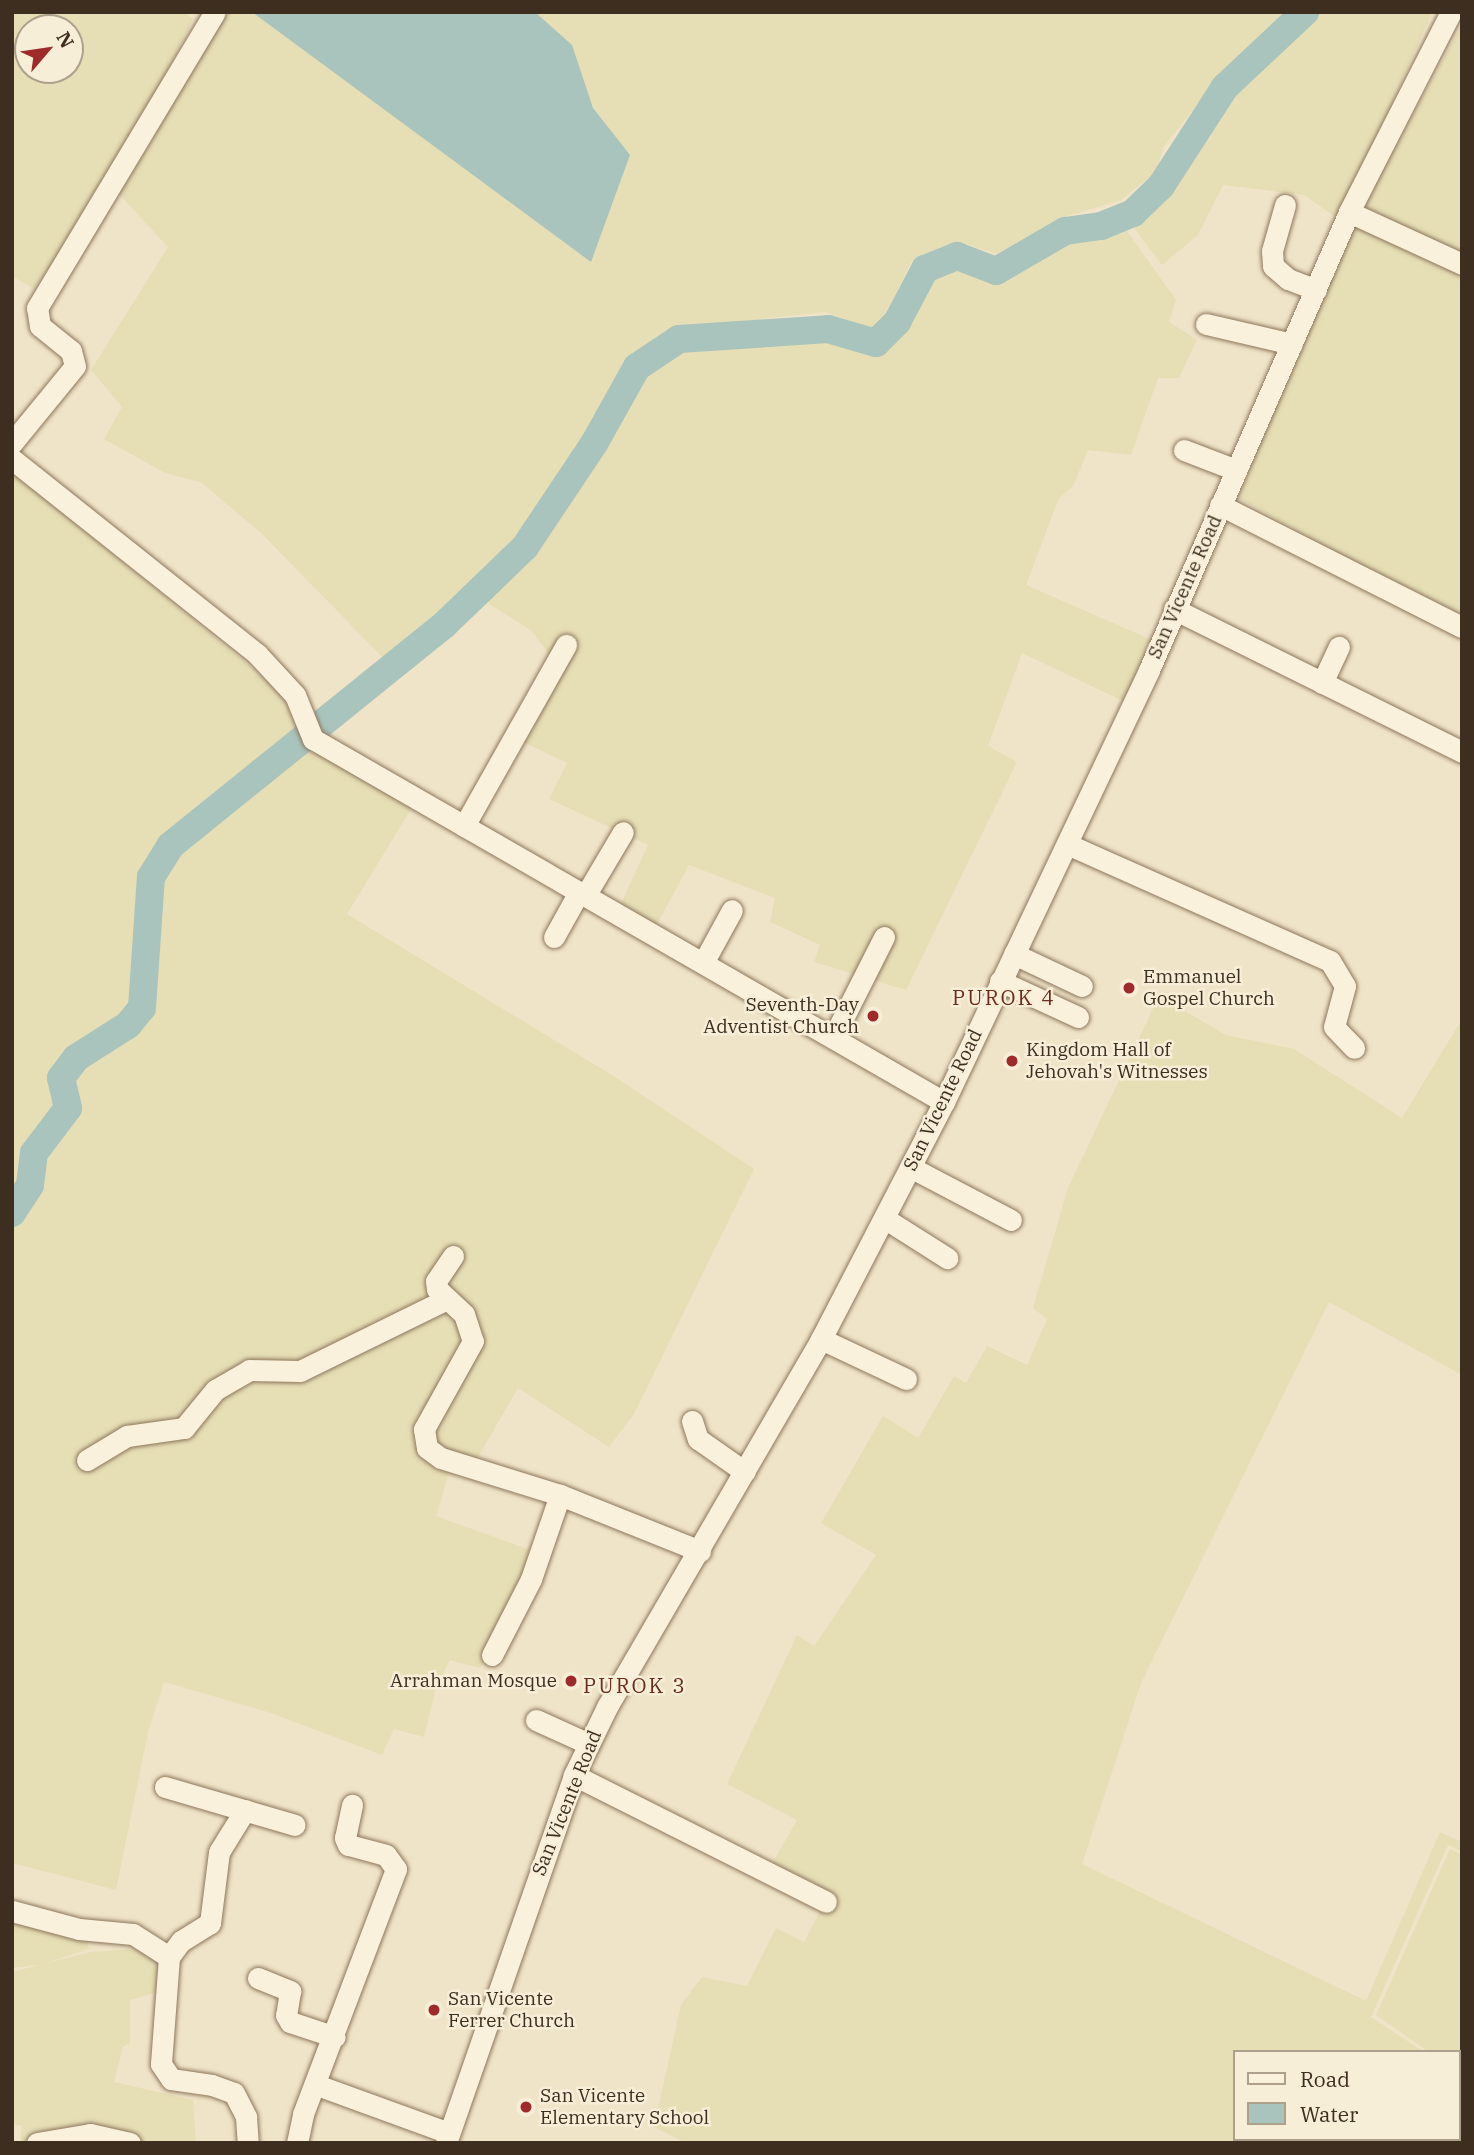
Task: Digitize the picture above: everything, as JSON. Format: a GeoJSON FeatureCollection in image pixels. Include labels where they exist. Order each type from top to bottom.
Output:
{"type":"FeatureCollection","features":[{"type":"Feature","properties":{"kind":"street"},"geometry":{"type":"LineString","coordinates":[[12,443],[75,366],[71,351],[40,327],[37,307],[215,12]]}},
{"type":"Feature","properties":{"kind":"street","name":"San Vicente Road"},"geometry":{"type":"LineString","coordinates":[[448,2138],[574,1774],[821,1339],[944,1102],[1067,844],[1174,609],[1349,212],[1451,12]]}},
{"type":"Feature","properties":{"kind":"street"},"geometry":{"type":"LineString","coordinates":[[1285,205],[1272,251],[1273,266],[1288,279],[1316,290]]}},
{"type":"Feature","properties":{"kind":"street"},"geometry":{"type":"LineString","coordinates":[[1349,212],[1462,264]]}},
{"type":"Feature","properties":{"kind":"street"},"geometry":{"type":"LineString","coordinates":[[1206,324],[1292,344]]}},
{"type":"Feature","properties":{"kind":"street"},"geometry":{"type":"LineString","coordinates":[[1184,450],[1236,470]]}},
{"type":"Feature","properties":{"kind":"street"},"geometry":{"type":"LineString","coordinates":[[12,459],[257,654],[295,695],[313,739],[944,1102]]}},
{"type":"Feature","properties":{"kind":"street"},"geometry":{"type":"LineString","coordinates":[[1220,506],[1462,628]]}},
{"type":"Feature","properties":{"kind":"street"},"geometry":{"type":"LineString","coordinates":[[1174,609],[1462,752]]}},
{"type":"Feature","properties":{"kind":"street"},"geometry":{"type":"LineString","coordinates":[[464,826],[566,645]]}},
{"type":"Feature","properties":{"kind":"street"},"geometry":{"type":"LineString","coordinates":[[1322,683],[1339,646]]}},
{"type":"Feature","properties":{"kind":"street"},"geometry":{"type":"LineString","coordinates":[[554,937],[623,832]]}},
{"type":"Feature","properties":{"kind":"street"},"geometry":{"type":"LineString","coordinates":[[1067,844],[1329,961],[1345,986],[1334,1027],[1354,1048]]}},
{"type":"Feature","properties":{"kind":"street"},"geometry":{"type":"LineString","coordinates":[[703,963],[732,910]]}},
{"type":"Feature","properties":{"kind":"street"},"geometry":{"type":"LineString","coordinates":[[833,1038],[884,937]]}},
{"type":"Feature","properties":{"kind":"street"},"geometry":{"type":"LineString","coordinates":[[1014,954],[1082,986]]}},
{"type":"Feature","properties":{"kind":"street"},"geometry":{"type":"LineString","coordinates":[[1000,982],[1078,1017]]}},
{"type":"Feature","properties":{"kind":"street"},"geometry":{"type":"LineString","coordinates":[[910,1167],[1010,1220]]}},
{"type":"Feature","properties":{"kind":"street"},"geometry":{"type":"LineString","coordinates":[[884,1218],[947,1258]]}},
{"type":"Feature","properties":{"kind":"street"},"geometry":{"type":"LineString","coordinates":[[453,1256],[436,1281],[444,1300],[464,1314],[473,1342],[424,1429],[427,1448],[441,1458],[560,1495],[700,1551]]}},
{"type":"Feature","properties":{"kind":"street"},"geometry":{"type":"LineString","coordinates":[[87,1460],[127,1436],[184,1428],[215,1390],[249,1370],[300,1371],[444,1300]]}},
{"type":"Feature","properties":{"kind":"street"},"geometry":{"type":"LineString","coordinates":[[821,1339],[906,1380]]}},
{"type":"Feature","properties":{"kind":"street"},"geometry":{"type":"LineString","coordinates":[[692,1421],[698,1439],[745,1472]]}},
{"type":"Feature","properties":{"kind":"street"},"geometry":{"type":"LineString","coordinates":[[492,1655],[531,1579],[560,1495]]}},
{"type":"Feature","properties":{"kind":"street"},"geometry":{"type":"LineString","coordinates":[[536,1720],[589,1744]]}},
{"type":"Feature","properties":{"kind":"street"},"geometry":{"type":"LineString","coordinates":[[574,1774],[826,1902]]}},
{"type":"Feature","properties":{"kind":"street"},"geometry":{"type":"LineString","coordinates":[[165,1787],[295,1825]]}},
{"type":"Feature","properties":{"kind":"street"},"geometry":{"type":"LineString","coordinates":[[297,2143],[303,2114],[317,2085],[396,1869],[386,1855],[348,1845],[345,1838],[352,1805]]}},
{"type":"Feature","properties":{"kind":"street"},"geometry":{"type":"LineString","coordinates":[[245,1810],[219,1852],[210,1923],[181,1941],[169,1957],[161,2068],[174,2081],[212,2085],[234,2093],[247,2117],[248,2143]]}},
{"type":"Feature","properties":{"kind":"street"},"geometry":{"type":"LineString","coordinates":[[12,1911],[79,1930],[132,1934],[169,1957]]}},
{"type":"Feature","properties":{"kind":"street"},"geometry":{"type":"LineString","coordinates":[[258,1978],[290,1991],[286,2015],[290,2022],[335,2037]]}},
{"type":"Feature","properties":{"kind":"street"},"geometry":{"type":"LineString","coordinates":[[317,2085],[448,2138]]}},
{"type":"Feature","properties":{"kind":"street"},"geometry":{"type":"LineString","coordinates":[[37,2143],[90,2134],[130,2143]]}},
{"type":"Feature","properties":{"kind":"shaded area"},"geometry":{"type":"Polygon","coordinates":[[[12,12],[184,12],[193,19],[124,164],[34,289],[12,276],[12,12]]]}},
{"type":"Feature","properties":{"kind":"shaded area"},"geometry":{"type":"Polygon","coordinates":[[[215,12],[1290,12],[1225,68],[1163,148],[1157,171],[1121,200],[1061,218],[996,254],[958,241],[912,261],[877,330],[825,312],[674,329],[633,360],[522,542],[387,662],[261,533],[202,483],[163,472],[104,439],[122,407],[91,370],[168,247],[117,192],[215,12]]]}},
{"type":"Feature","properties":{"kind":"shaded area"},"geometry":{"type":"Polygon","coordinates":[[[1310,12],[1432,12],[1341,221],[1304,195],[1223,185],[1198,235],[1162,265],[1131,224],[1162,191],[1230,92],[1310,12]]]}},
{"type":"Feature","properties":{"kind":"shaded area"},"geometry":{"type":"Polygon","coordinates":[[[1462,25],[1462,621],[1238,498],[1353,224],[1462,25]]]}},
{"type":"Feature","properties":{"kind":"shaded area"},"geometry":{"type":"Polygon","coordinates":[[[1124,227],[1176,300],[1169,322],[1197,340],[1179,378],[1158,378],[1131,455],[1088,450],[1073,486],[1059,498],[1026,585],[1152,640],[1125,702],[1022,653],[988,746],[1017,762],[906,990],[814,962],[820,945],[770,922],[775,898],[689,865],[657,924],[618,910],[648,845],[549,799],[567,763],[517,739],[558,667],[532,631],[483,600],[534,549],[643,370],[682,343],[827,334],[877,348],[908,318],[929,275],[956,264],[995,277],[1069,237],[1124,227]]]}},
{"type":"Feature","properties":{"kind":"shaded area"},"geometry":{"type":"Polygon","coordinates":[[[12,470],[286,696],[300,733],[169,839],[147,872],[136,1005],[127,1018],[75,1050],[55,1074],[62,1106],[29,1150],[24,1186],[12,1205],[12,470]]]}},
{"type":"Feature","properties":{"kind":"shaded area"},"geometry":{"type":"Polygon","coordinates":[[[305,744],[413,806],[347,914],[615,1077],[754,1169],[634,1414],[609,1447],[518,1388],[473,1466],[451,1466],[436,1516],[533,1551],[499,1634],[480,1668],[450,1660],[436,1687],[424,1737],[394,1729],[382,1755],[268,1712],[164,1682],[148,1732],[116,1890],[12,1863],[12,1218],[20,1214],[34,1186],[37,1156],[71,1109],[65,1079],[78,1060],[129,1030],[145,1008],[155,877],[172,848],[305,744]]]}},
{"type":"Feature","properties":{"kind":"shaded area"},"geometry":{"type":"Polygon","coordinates":[[[1159,996],[1226,1035],[1294,1049],[1402,1118],[1462,1019],[1462,1375],[1329,1302],[1141,1683],[1082,1864],[1366,2001],[1440,1832],[1462,1842],[1462,1851],[1448,1845],[1371,2017],[1421,2050],[1232,2050],[1232,2141],[1458,2143],[686,2143],[654,2127],[681,2005],[702,1977],[747,1986],[776,1928],[804,1942],[824,1904],[769,1869],[797,1820],[727,1784],[797,1635],[814,1646],[876,1555],[821,1523],[883,1416],[918,1438],[954,1376],[966,1383],[987,1346],[1027,1365],[1047,1319],[1033,1308],[1068,1188],[1159,996]]]}},
{"type":"Feature","properties":{"kind":"shaded area"},"geometry":{"type":"Polygon","coordinates":[[[1450,1849],[1462,1855],[1462,2142],[1460,2141],[1460,2050],[1426,2050],[1376,2015],[1450,1849]]]}},
{"type":"Feature","properties":{"kind":"shaded area"},"geometry":{"type":"Polygon","coordinates":[[[12,1917],[86,1932],[89,1949],[40,1965],[12,1968],[12,1917]]]}},
{"type":"Feature","properties":{"kind":"shaded area"},"geometry":{"type":"Polygon","coordinates":[[[152,1948],[169,1960],[167,1989],[130,2000],[130,2043],[123,2047],[114,2082],[193,2100],[196,2143],[20,2143],[22,2126],[12,2124],[12,1972],[90,1952],[152,1948]]]}},
{"type":"Feature","properties":{"kind":"water"},"geometry":{"type":"Polygon","coordinates":[[[252,12],[535,12],[572,45],[593,108],[630,155],[591,262],[252,12]]]}},
{"type":"Feature","properties":{"kind":"waterway"},"geometry":{"type":"LineString","coordinates":[[12,1213],[30,1185],[34,1153],[68,1108],[61,1078],[76,1058],[128,1025],[142,1008],[151,877],[170,846],[445,624],[525,547],[595,442],[637,367],[679,339],[828,329],[876,343],[897,322],[925,269],[957,256],[996,271],[1065,231],[1101,226],[1133,213],[1161,186],[1225,87],[1305,12]]}},
{"type":"Feature","properties":{"kind":"place","name":"Emmanuel Gospel Church"},"geometry":{"type":"Point","coordinates":[1129,988]}},
{"type":"Feature","properties":{"kind":"place","name":"Seventh-Day Adventist Church"},"geometry":{"type":"Point","coordinates":[873,1016]}},
{"type":"Feature","properties":{"kind":"place","name":"Kingdom Hall of Jehovah's Witnesses"},"geometry":{"type":"Point","coordinates":[1012,1061]}},
{"type":"Feature","properties":{"kind":"place","name":"Arrahman Mosque"},"geometry":{"type":"Point","coordinates":[571,1681]}},
{"type":"Feature","properties":{"kind":"place","name":"San Vicente Ferrer Church"},"geometry":{"type":"Point","coordinates":[434,2010]}},
{"type":"Feature","properties":{"kind":"place","name":"San Vicente Elementary School"},"geometry":{"type":"Point","coordinates":[526,2107]}},
{"type":"Feature","properties":{"kind":"district","name":"PUROK 4"},"geometry":{"type":"Point","coordinates":[1004,997]}},
{"type":"Feature","properties":{"kind":"district","name":"PUROK 3"},"geometry":{"type":"Point","coordinates":[635,1685]}}]}
